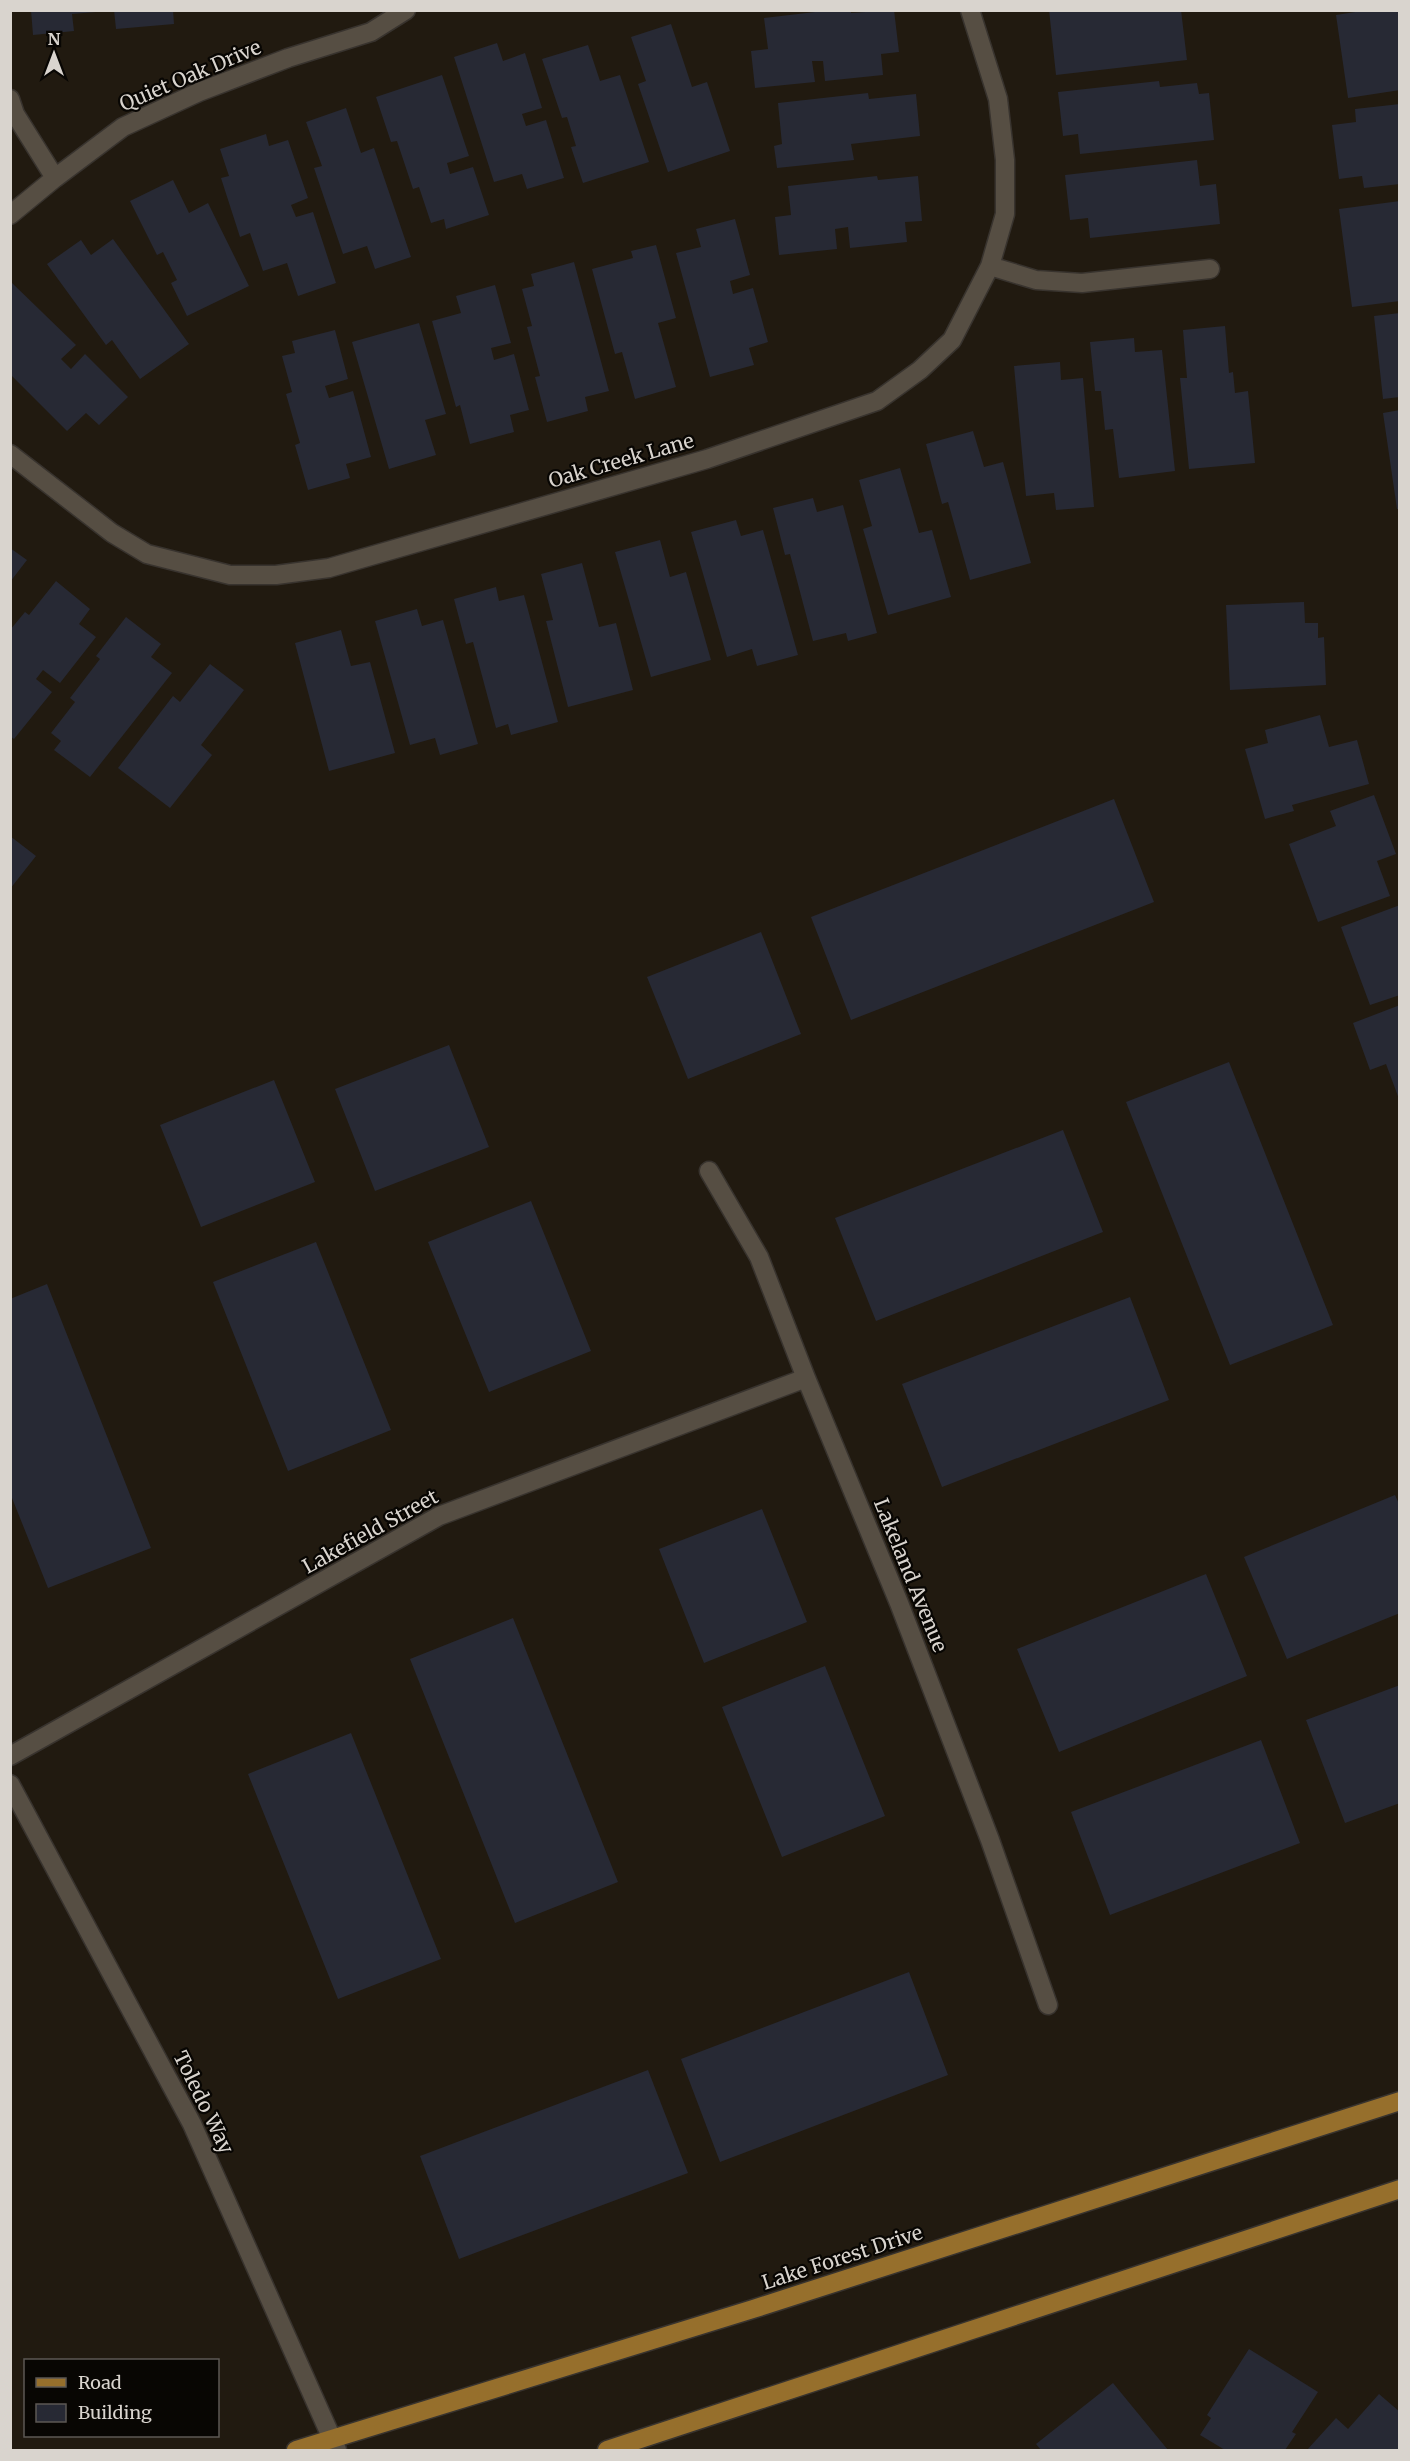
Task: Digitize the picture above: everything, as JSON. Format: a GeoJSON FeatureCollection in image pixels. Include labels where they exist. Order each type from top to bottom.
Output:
{"type":"FeatureCollection","features":[{"type":"Feature","properties":{"kind":"main road","name":"Lake Forest Drive"},"geometry":{"type":"LineString","coordinates":[[296,2451],[334,2445],[1400,2101]]}},
{"type":"Feature","properties":{"kind":"main road"},"geometry":{"type":"LineString","coordinates":[[607,2451],[1400,2189]]}},
{"type":"Feature","properties":{"kind":"street","name":"Quiet Oak Drive"},"geometry":{"type":"LineString","coordinates":[[10,215],[123,127],[199,92],[288,58],[371,32],[406,10]]}},
{"type":"Feature","properties":{"kind":"street","name":"Oak Creek Lane"},"geometry":{"type":"LineString","coordinates":[[10,454],[112,533],[147,554],[230,575],[276,575],[329,568],[707,459],[877,401],[920,370],[952,340],[990,266],[1005,214],[1005,160],[998,99],[970,10]]}},
{"type":"Feature","properties":{"kind":"street"},"geometry":{"type":"LineString","coordinates":[[10,99],[15,114],[55,178]]}},
{"type":"Feature","properties":{"kind":"street"},"geometry":{"type":"LineString","coordinates":[[990,266],[1036,280],[1082,283],[1210,269]]}},
{"type":"Feature","properties":{"kind":"street","name":"Lakeland Avenue"},"geometry":{"type":"LineString","coordinates":[[709,1171],[759,1257],[806,1378],[899,1603],[990,1840],[1048,2005]]}},
{"type":"Feature","properties":{"kind":"street","name":"Lakefield Street"},"geometry":{"type":"LineString","coordinates":[[10,1756],[439,1516],[806,1378]]}},
{"type":"Feature","properties":{"kind":"street","name":"Toledo Way"},"geometry":{"type":"LineString","coordinates":[[10,1784],[192,2124],[334,2445]]}},
{"type":"Feature","properties":{"kind":"building"},"geometry":{"type":"Polygon","coordinates":[[[31,10],[96,10],[96,12],[72,14],[74,31],[33,35],[31,10]]]}},
{"type":"Feature","properties":{"kind":"building"},"geometry":{"type":"Polygon","coordinates":[[[114,10],[173,10],[174,24],[116,29],[114,10]]]}},
{"type":"Feature","properties":{"kind":"building"},"geometry":{"type":"Polygon","coordinates":[[[851,10],[851,13],[894,10],[899,52],[881,54],[883,75],[825,81],[823,61],[812,61],[815,82],[755,88],[751,51],[768,49],[764,18],[851,10]]]}},
{"type":"Feature","properties":{"kind":"building"},"geometry":{"type":"Polygon","coordinates":[[[1049,10],[1181,10],[1187,60],[1056,75],[1049,10]]]}},
{"type":"Feature","properties":{"kind":"building"},"geometry":{"type":"Polygon","coordinates":[[[1368,10],[1400,10],[1400,90],[1348,98],[1336,15],[1368,10]]]}},
{"type":"Feature","properties":{"kind":"building"},"geometry":{"type":"Polygon","coordinates":[[[671,24],[692,87],[707,82],[730,151],[668,172],[638,84],[646,81],[631,37],[671,24]]]}},
{"type":"Feature","properties":{"kind":"building"},"geometry":{"type":"Polygon","coordinates":[[[497,43],[503,61],[525,53],[542,108],[522,114],[526,126],[546,120],[564,178],[527,189],[522,174],[494,182],[454,57],[497,43]]]}},
{"type":"Feature","properties":{"kind":"building"},"geometry":{"type":"Polygon","coordinates":[[[588,45],[600,81],[620,75],[649,162],[583,183],[571,147],[576,146],[567,117],[562,118],[542,59],[588,45]]]}},
{"type":"Feature","properties":{"kind":"building"},"geometry":{"type":"Polygon","coordinates":[[[442,75],[469,156],[447,163],[450,174],[473,167],[489,215],[446,229],[444,219],[431,223],[419,187],[413,189],[397,141],[391,142],[376,97],[442,75]]]}},
{"type":"Feature","properties":{"kind":"building"},"geometry":{"type":"Polygon","coordinates":[[[1159,81],[1160,87],[1197,83],[1199,94],[1209,93],[1214,140],[1080,154],[1078,134],[1063,136],[1058,92],[1159,81]]]}},
{"type":"Feature","properties":{"kind":"building"},"geometry":{"type":"Polygon","coordinates":[[[868,93],[869,99],[916,94],[920,136],[851,144],[854,160],[777,168],[774,146],[782,144],[778,103],[868,93]]]}},
{"type":"Feature","properties":{"kind":"building"},"geometry":{"type":"Polygon","coordinates":[[[1400,104],[1400,184],[1364,188],[1362,176],[1339,179],[1332,125],[1356,122],[1355,109],[1400,104]]]}},
{"type":"Feature","properties":{"kind":"building"},"geometry":{"type":"Polygon","coordinates":[[[346,108],[361,153],[374,148],[411,257],[375,269],[367,246],[343,254],[314,168],[322,166],[306,122],[346,108]]]}},
{"type":"Feature","properties":{"kind":"building"},"geometry":{"type":"Polygon","coordinates":[[[266,134],[269,146],[288,140],[308,198],[291,205],[296,217],[313,212],[336,283],[298,296],[287,263],[263,271],[250,233],[240,237],[221,178],[229,176],[220,149],[266,134]]]}},
{"type":"Feature","properties":{"kind":"building"},"geometry":{"type":"Polygon","coordinates":[[[1197,160],[1200,186],[1216,184],[1220,224],[1090,238],[1088,218],[1070,220],[1065,175],[1197,160]]]}},
{"type":"Feature","properties":{"kind":"building"},"geometry":{"type":"Polygon","coordinates":[[[877,176],[878,180],[918,176],[922,221],[905,222],[907,242],[850,248],[848,227],[835,229],[837,249],[779,255],[775,217],[791,215],[788,186],[877,176]]]}},
{"type":"Feature","properties":{"kind":"building"},"geometry":{"type":"Polygon","coordinates":[[[173,180],[189,213],[208,203],[249,286],[187,316],[171,283],[177,280],[163,252],[157,255],[130,201],[173,180]]]}},
{"type":"Feature","properties":{"kind":"building"},"geometry":{"type":"Polygon","coordinates":[[[1400,201],[1400,301],[1352,307],[1339,209],[1400,201]]]}},
{"type":"Feature","properties":{"kind":"building"},"geometry":{"type":"Polygon","coordinates":[[[735,219],[750,275],[730,281],[733,294],[753,288],[768,342],[749,348],[754,365],[710,377],[676,253],[701,247],[696,229],[735,219]]]}},
{"type":"Feature","properties":{"kind":"building"},"geometry":{"type":"Polygon","coordinates":[[[113,239],[189,344],[140,379],[112,340],[106,345],[47,264],[81,240],[91,255],[113,239]]]}},
{"type":"Feature","properties":{"kind":"building"},"geometry":{"type":"Polygon","coordinates":[[[656,245],[676,318],[658,323],[676,387],[635,399],[622,352],[615,354],[592,269],[633,258],[631,251],[656,245]]]}},
{"type":"Feature","properties":{"kind":"building"},"geometry":{"type":"Polygon","coordinates":[[[574,262],[609,391],[585,397],[588,411],[547,422],[535,377],[540,376],[527,327],[532,326],[522,289],[534,286],[531,274],[574,262]]]}},
{"type":"Feature","properties":{"kind":"building"},"geometry":{"type":"Polygon","coordinates":[[[10,281],[76,345],[61,359],[71,369],[85,354],[128,397],[99,425],[86,413],[67,431],[10,374],[10,281]]]}},
{"type":"Feature","properties":{"kind":"building"},"geometry":{"type":"Polygon","coordinates":[[[495,285],[511,343],[491,348],[494,360],[514,354],[529,410],[510,415],[514,432],[470,444],[460,405],[456,407],[432,321],[461,313],[456,296],[495,285]]]}},
{"type":"Feature","properties":{"kind":"building"},"geometry":{"type":"Polygon","coordinates":[[[1400,313],[1400,397],[1383,399],[1374,316],[1400,313]]]}},
{"type":"Feature","properties":{"kind":"building"},"geometry":{"type":"Polygon","coordinates":[[[419,323],[446,414],[425,420],[436,455],[389,469],[352,342],[419,323]]]}},
{"type":"Feature","properties":{"kind":"building"},"geometry":{"type":"Polygon","coordinates":[[[1225,326],[1229,373],[1233,372],[1235,393],[1248,391],[1255,463],[1189,469],[1180,378],[1187,378],[1183,330],[1225,326]]]}},
{"type":"Feature","properties":{"kind":"building"},"geometry":{"type":"Polygon","coordinates":[[[335,330],[348,379],[325,386],[329,398],[353,391],[371,457],[346,464],[350,478],[308,490],[295,445],[300,443],[286,394],[292,392],[282,356],[295,353],[292,341],[335,330]]]}},
{"type":"Feature","properties":{"kind":"building"},"geometry":{"type":"Polygon","coordinates":[[[1134,338],[1135,352],[1162,350],[1175,471],[1119,478],[1113,429],[1105,430],[1101,391],[1095,391],[1090,342],[1134,338]]]}},
{"type":"Feature","properties":{"kind":"building"},"geometry":{"type":"Polygon","coordinates":[[[1060,362],[1061,380],[1083,378],[1094,507],[1056,510],[1054,493],[1026,496],[1014,366],[1060,362]]]}},
{"type":"Feature","properties":{"kind":"building"},"geometry":{"type":"Polygon","coordinates":[[[1400,410],[1400,509],[1397,509],[1383,413],[1400,410]]]}},
{"type":"Feature","properties":{"kind":"building"},"geometry":{"type":"Polygon","coordinates":[[[973,431],[984,467],[1003,462],[1031,563],[970,580],[948,502],[942,504],[926,444],[973,431]]]}},
{"type":"Feature","properties":{"kind":"building"},"geometry":{"type":"Polygon","coordinates":[[[900,468],[919,533],[932,530],[951,597],[888,615],[863,529],[872,526],[859,480],[900,468]]]}},
{"type":"Feature","properties":{"kind":"building"},"geometry":{"type":"Polygon","coordinates":[[[813,498],[817,512],[843,505],[877,633],[848,641],[846,633],[813,641],[790,554],[785,555],[773,508],[813,498]]]}},
{"type":"Feature","properties":{"kind":"building"},"geometry":{"type":"Polygon","coordinates":[[[736,520],[741,536],[763,530],[798,655],[757,666],[752,649],[727,657],[691,532],[736,520]]]}},
{"type":"Feature","properties":{"kind":"building"},"geometry":{"type":"Polygon","coordinates":[[[660,540],[670,577],[686,572],[711,660],[651,677],[615,552],[660,540]]]}},
{"type":"Feature","properties":{"kind":"building"},"geometry":{"type":"Polygon","coordinates":[[[10,548],[27,560],[10,582],[10,548]]]}},
{"type":"Feature","properties":{"kind":"building"},"geometry":{"type":"Polygon","coordinates":[[[582,563],[599,627],[616,623],[633,690],[568,707],[546,621],[553,620],[541,574],[582,563]]]}},
{"type":"Feature","properties":{"kind":"building"},"geometry":{"type":"Polygon","coordinates":[[[56,581],[90,609],[79,624],[96,637],[60,683],[43,670],[36,679],[52,692],[14,739],[10,736],[10,630],[25,612],[29,615],[56,581]]]}},
{"type":"Feature","properties":{"kind":"building"},"geometry":{"type":"Polygon","coordinates":[[[496,587],[499,601],[524,595],[558,722],[511,735],[508,724],[496,728],[473,642],[466,644],[454,599],[496,587]]]}},
{"type":"Feature","properties":{"kind":"building"},"geometry":{"type":"Polygon","coordinates":[[[1304,602],[1305,623],[1318,623],[1318,638],[1324,637],[1326,685],[1230,690],[1226,605],[1304,602]]]}},
{"type":"Feature","properties":{"kind":"building"},"geometry":{"type":"Polygon","coordinates":[[[417,609],[422,626],[443,620],[478,744],[440,755],[435,738],[410,745],[375,621],[417,609]]]}},
{"type":"Feature","properties":{"kind":"building"},"geometry":{"type":"Polygon","coordinates":[[[126,617],[161,644],[151,657],[172,673],[90,777],[54,750],[61,741],[51,733],[75,702],[70,698],[100,659],[96,656],[126,617]]]}},
{"type":"Feature","properties":{"kind":"building"},"geometry":{"type":"Polygon","coordinates":[[[341,630],[351,666],[370,662],[395,753],[329,771],[295,643],[341,630]]]}},
{"type":"Feature","properties":{"kind":"building"},"geometry":{"type":"Polygon","coordinates":[[[210,664],[244,690],[201,745],[212,755],[170,808],[118,768],[173,696],[180,702],[210,664]]]}},
{"type":"Feature","properties":{"kind":"building"},"geometry":{"type":"Polygon","coordinates":[[[1320,715],[1329,747],[1357,740],[1369,784],[1292,805],[1294,811],[1265,819],[1245,749],[1268,743],[1265,730],[1320,715]]]}},
{"type":"Feature","properties":{"kind":"building"},"geometry":{"type":"Polygon","coordinates":[[[1374,795],[1396,854],[1377,861],[1390,896],[1318,922],[1289,844],[1336,826],[1330,811],[1374,795]]]}},
{"type":"Feature","properties":{"kind":"building"},"geometry":{"type":"Polygon","coordinates":[[[1114,799],[1154,902],[851,1020],[811,917],[1114,799]]]}},
{"type":"Feature","properties":{"kind":"building"},"geometry":{"type":"Polygon","coordinates":[[[10,836],[36,856],[10,889],[10,836]]]}},
{"type":"Feature","properties":{"kind":"building"},"geometry":{"type":"Polygon","coordinates":[[[1400,905],[1400,995],[1370,1005],[1341,927],[1400,905]]]}},
{"type":"Feature","properties":{"kind":"building"},"geometry":{"type":"Polygon","coordinates":[[[761,932],[801,1034],[688,1079],[647,977],[761,932]]]}},
{"type":"Feature","properties":{"kind":"building"},"geometry":{"type":"Polygon","coordinates":[[[1400,1005],[1399,1099],[1386,1064],[1370,1070],[1353,1023],[1400,1005]]]}},
{"type":"Feature","properties":{"kind":"building"},"geometry":{"type":"Polygon","coordinates":[[[449,1045],[489,1147],[375,1191],[335,1089],[449,1045]]]}},
{"type":"Feature","properties":{"kind":"building"},"geometry":{"type":"Polygon","coordinates":[[[1229,1062],[1333,1325],[1230,1365],[1126,1102],[1229,1062]]]}},
{"type":"Feature","properties":{"kind":"building"},"geometry":{"type":"Polygon","coordinates":[[[274,1080],[315,1182],[201,1227],[160,1125],[274,1080]]]}},
{"type":"Feature","properties":{"kind":"building"},"geometry":{"type":"Polygon","coordinates":[[[1063,1130],[1103,1232],[876,1321],[835,1218],[1063,1130]]]}},
{"type":"Feature","properties":{"kind":"building"},"geometry":{"type":"Polygon","coordinates":[[[531,1201],[591,1351],[489,1392],[428,1242],[531,1201]]]}},
{"type":"Feature","properties":{"kind":"building"},"geometry":{"type":"Polygon","coordinates":[[[316,1242],[391,1430],[288,1471],[213,1282],[316,1242]]]}},
{"type":"Feature","properties":{"kind":"building"},"geometry":{"type":"Polygon","coordinates":[[[47,1284],[151,1548],[48,1588],[10,1493],[10,1299],[47,1284]]]}},
{"type":"Feature","properties":{"kind":"building"},"geometry":{"type":"Polygon","coordinates":[[[1130,1297],[1169,1400],[942,1487],[902,1384],[1130,1297]]]}},
{"type":"Feature","properties":{"kind":"building"},"geometry":{"type":"Polygon","coordinates":[[[1395,1495],[1400,1506],[1400,1613],[1287,1659],[1244,1557],[1395,1495]]]}},
{"type":"Feature","properties":{"kind":"building"},"geometry":{"type":"Polygon","coordinates":[[[762,1509],[807,1622],[704,1663],[659,1549],[762,1509]]]}},
{"type":"Feature","properties":{"kind":"building"},"geometry":{"type":"Polygon","coordinates":[[[1206,1574],[1247,1676],[1059,1752],[1017,1649],[1206,1574]]]}},
{"type":"Feature","properties":{"kind":"building"},"geometry":{"type":"Polygon","coordinates":[[[513,1618],[618,1882],[515,1923],[410,1659],[513,1618]]]}},
{"type":"Feature","properties":{"kind":"building"},"geometry":{"type":"Polygon","coordinates":[[[825,1666],[885,1816],[782,1857],[722,1707],[825,1666]]]}},
{"type":"Feature","properties":{"kind":"building"},"geometry":{"type":"Polygon","coordinates":[[[1400,1685],[1400,1803],[1345,1823],[1306,1720],[1400,1685]]]}},
{"type":"Feature","properties":{"kind":"building"},"geometry":{"type":"Polygon","coordinates":[[[351,1733],[441,1959],[338,1999],[248,1774],[351,1733]]]}},
{"type":"Feature","properties":{"kind":"building"},"geometry":{"type":"Polygon","coordinates":[[[1261,1740],[1300,1843],[1110,1915],[1071,1812],[1261,1740]]]}},
{"type":"Feature","properties":{"kind":"building"},"geometry":{"type":"Polygon","coordinates":[[[909,1972],[948,2075],[720,2162],[681,2059],[909,1972]]]}},
{"type":"Feature","properties":{"kind":"building"},"geometry":{"type":"Polygon","coordinates":[[[648,2070],[688,2173],[459,2259],[420,2156],[648,2070]]]}},
{"type":"Feature","properties":{"kind":"building"},"geometry":{"type":"Polygon","coordinates":[[[1249,2349],[1318,2392],[1292,2432],[1296,2434],[1285,2450],[1225,2450],[1200,2435],[1211,2418],[1207,2415],[1249,2349]]]}},
{"type":"Feature","properties":{"kind":"building"},"geometry":{"type":"Polygon","coordinates":[[[1113,2383],[1168,2450],[1041,2450],[1036,2444],[1113,2383]]]}},
{"type":"Feature","properties":{"kind":"building"},"geometry":{"type":"Polygon","coordinates":[[[1379,2394],[1400,2412],[1400,2450],[1307,2450],[1336,2418],[1348,2429],[1379,2394]]]}}]}
